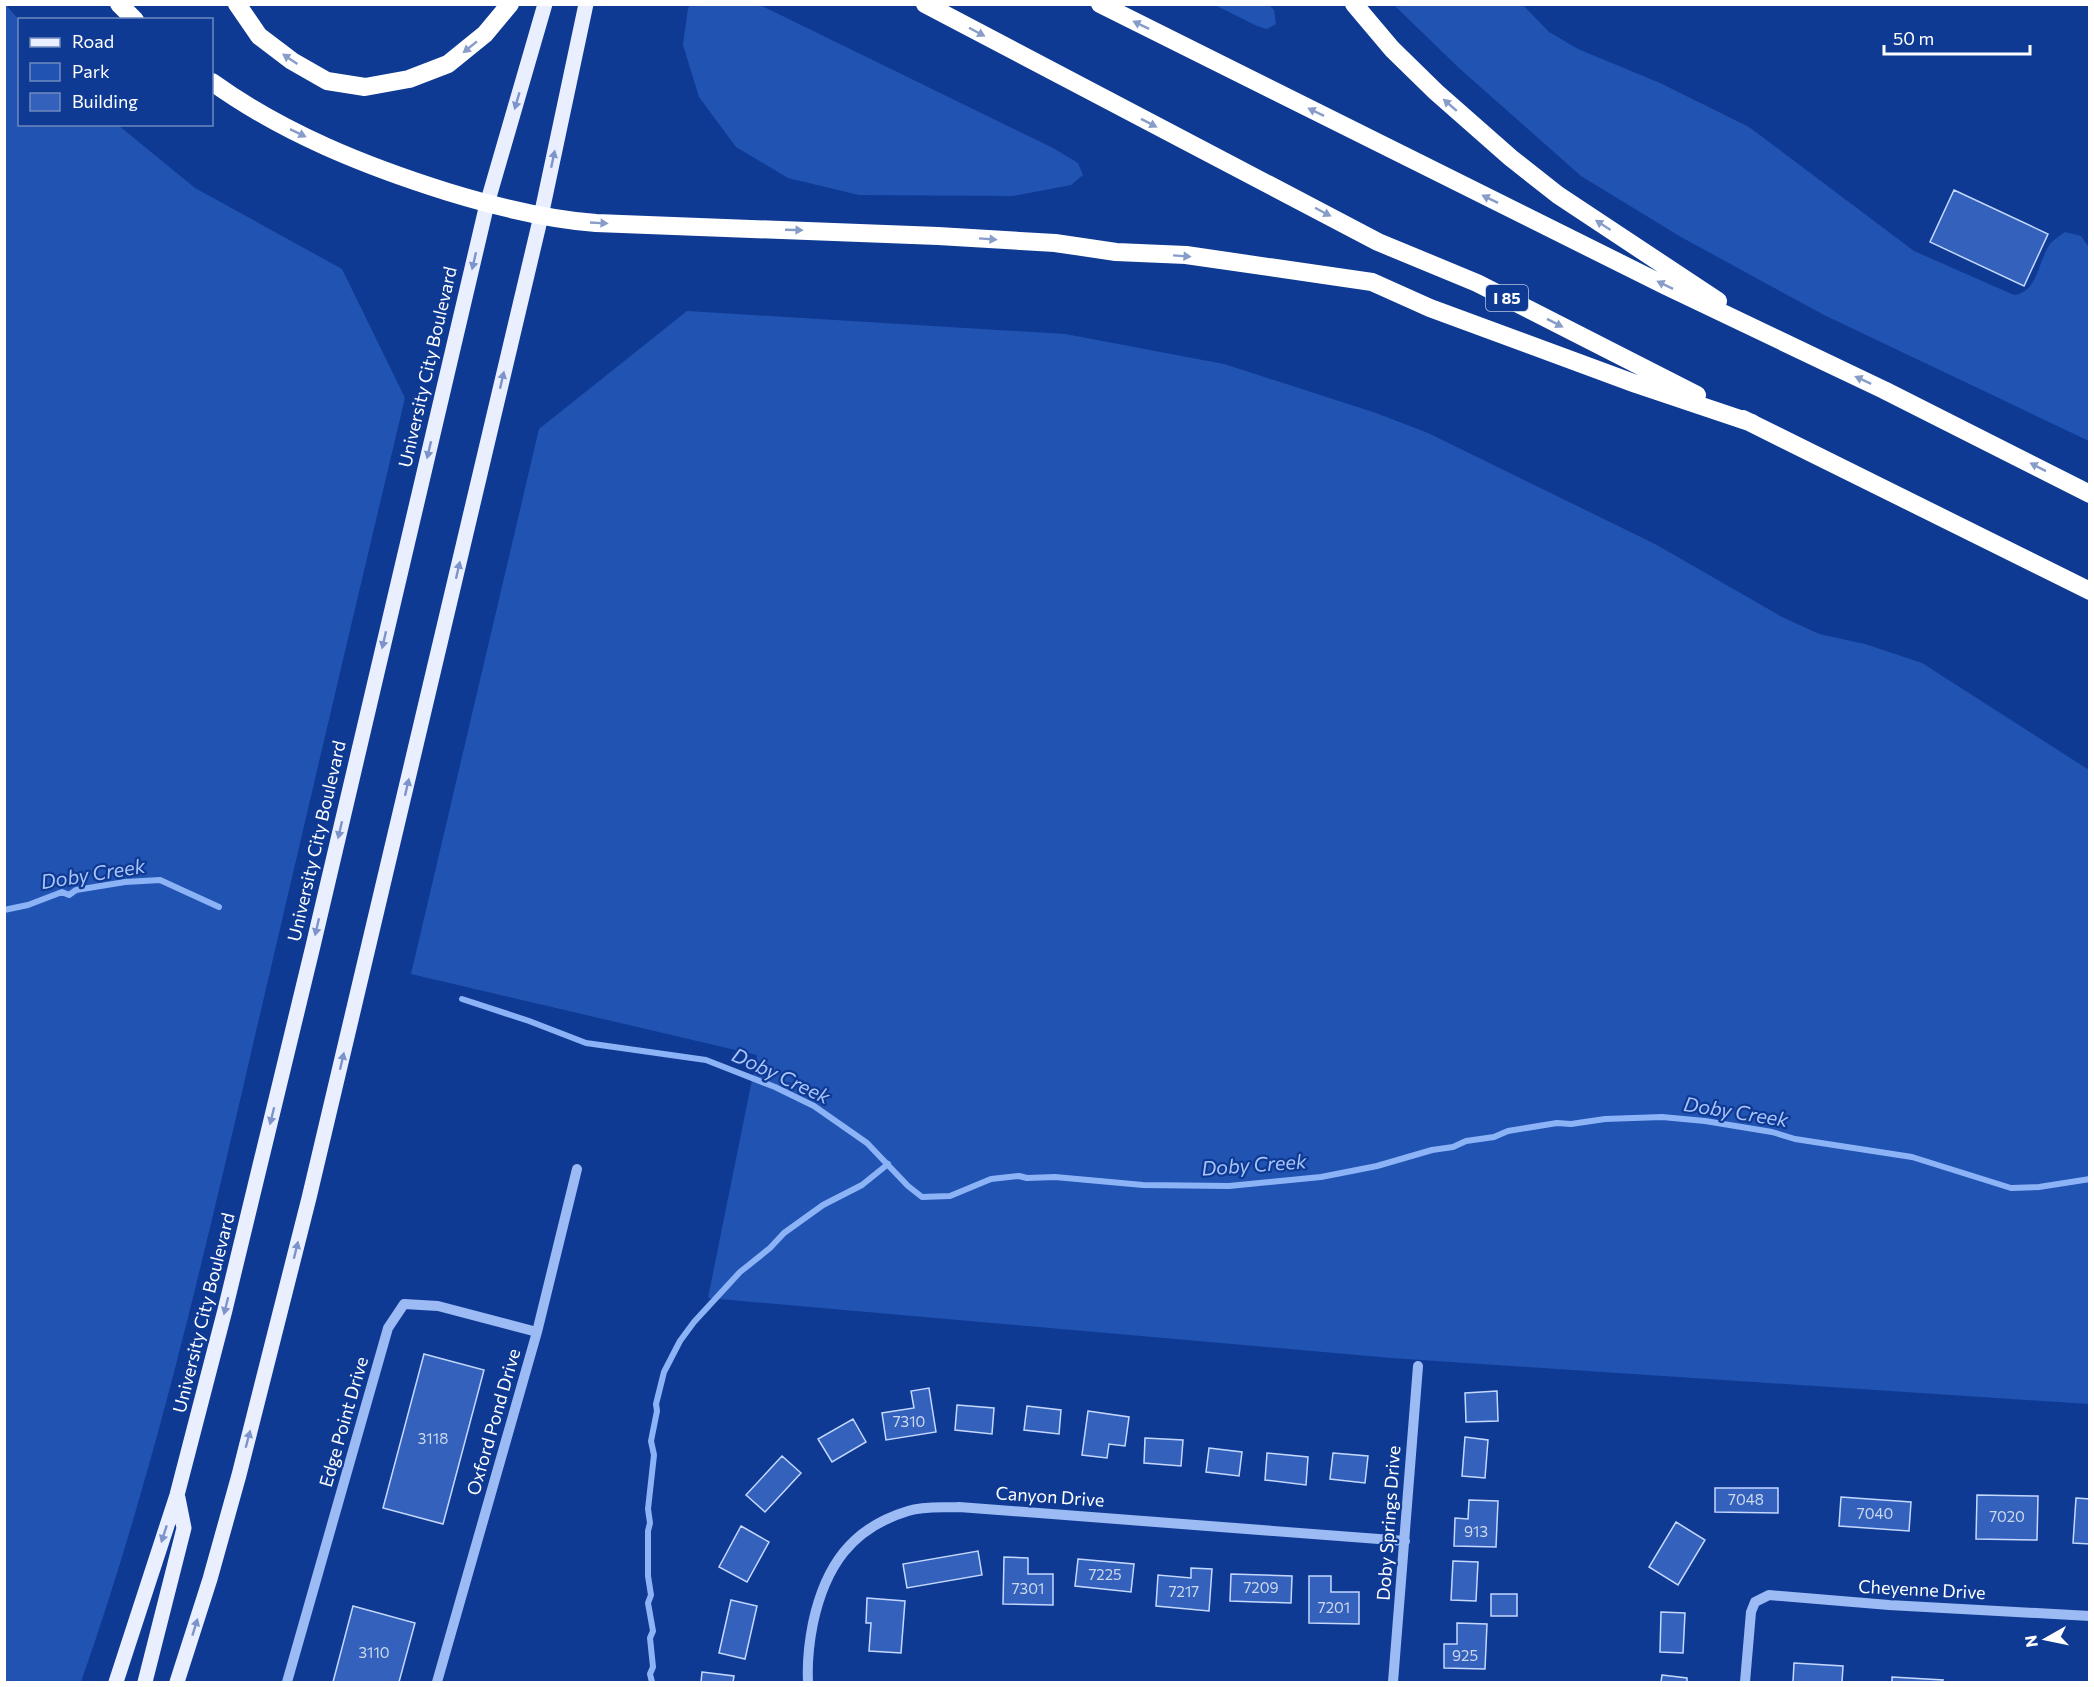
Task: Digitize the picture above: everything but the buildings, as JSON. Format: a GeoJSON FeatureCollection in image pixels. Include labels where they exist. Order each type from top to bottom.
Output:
{"type":"FeatureCollection","features":[{"type":"Feature","properties":{"kind":"highway"},"geometry":{"type":"LineString","coordinates":[[119,4],[133,18]]}},
{"type":"Feature","properties":{"kind":"highway"},"geometry":{"type":"LineString","coordinates":[[237,4],[259,36],[292,61],[327,81],[365,87],[409,79],[448,63],[485,34],[510,4]]}},
{"type":"Feature","properties":{"kind":"highway","name":"I 85"},"geometry":{"type":"LineString","coordinates":[[925,4],[1378,242],[1477,283],[2090,591]]}},
{"type":"Feature","properties":{"kind":"highway"},"geometry":{"type":"LineString","coordinates":[[1100,4],[2090,494]]}},
{"type":"Feature","properties":{"kind":"highway"},"geometry":{"type":"LineString","coordinates":[[1354,4],[1392,49],[1421,78],[1511,158],[1558,195],[1774,338]]}},
{"type":"Feature","properties":{"kind":"highway"},"geometry":{"type":"LineString","coordinates":[[213,83],[267,118],[335,151],[415,182],[487,204],[541,216],[596,223],[915,235],[1055,243],[1116,252],[1186,255],[1372,282],[1430,308],[1636,384],[1752,423]]}},
{"type":"Feature","properties":{"kind":"main road","name":"University City Boulevard"},"geometry":{"type":"LineString","coordinates":[[116,1683],[177,1495],[225,1310],[487,204],[545,4]]}},
{"type":"Feature","properties":{"kind":"main road"},"geometry":{"type":"LineString","coordinates":[[177,1683],[210,1579],[239,1474],[309,1198],[541,216],[586,4]]}},
{"type":"Feature","properties":{"kind":"main road"},"geometry":{"type":"LineString","coordinates":[[145,1683],[184,1528],[177,1495]]}},
{"type":"Feature","properties":{"kind":"street","name":"Oxford Pond Drive"},"geometry":{"type":"LineString","coordinates":[[437,1683],[537,1332],[577,1169]]}},
{"type":"Feature","properties":{"kind":"street","name":"Edge Point Drive"},"geometry":{"type":"LineString","coordinates":[[287,1683],[388,1328],[404,1304],[438,1306],[537,1332]]}},
{"type":"Feature","properties":{"kind":"street","name":"Doby Springs Drive"},"geometry":{"type":"LineString","coordinates":[[1393,1683],[1418,1366]]}},
{"type":"Feature","properties":{"kind":"street","name":"Canyon Drive"},"geometry":{"type":"LineString","coordinates":[[808,1683],[808,1656],[818,1598],[833,1566],[850,1545],[871,1528],[908,1511],[921,1508],[959,1507],[1405,1541]]}},
{"type":"Feature","properties":{"kind":"street","name":"Cheyenne Drive"},"geometry":{"type":"LineString","coordinates":[[1745,1683],[1751,1612],[1755,1602],[1769,1595],[1889,1605],[2090,1616]]}},
{"type":"Feature","properties":{"kind":"green space"},"geometry":{"type":"Polygon","coordinates":[[[691,4],[760,5],[1053,148],[1078,163],[1083,175],[1071,185],[1013,196],[859,195],[788,178],[736,147],[699,97],[683,45],[688,8],[691,4]]]}},
{"type":"Feature","properties":{"kind":"green space"},"geometry":{"type":"Polygon","coordinates":[[[6,5],[18,19],[18,126],[119,126],[195,188],[342,269],[405,398],[195,1291],[154,1449],[107,1605],[81,1682],[4,1682],[6,5]]]}},
{"type":"Feature","properties":{"kind":"green space"},"geometry":{"type":"Polygon","coordinates":[[[1215,5],[1269,5],[1274,10],[1276,24],[1267,29],[1257,26],[1215,5]]]}},
{"type":"Feature","properties":{"kind":"green space"},"geometry":{"type":"Polygon","coordinates":[[[1394,5],[1523,5],[1549,32],[1578,49],[1660,83],[1749,127],[1914,251],[2014,295],[2022,293],[2033,282],[2046,251],[2053,241],[2065,232],[2081,236],[2090,249],[2089,441],[1824,315],[1681,237],[1581,176],[1459,68],[1394,5]]]}},
{"type":"Feature","properties":{"kind":"green space"},"geometry":{"type":"Polygon","coordinates":[[[687,311],[1065,334],[1224,364],[1376,413],[1428,433],[1655,544],[1782,617],[1819,634],[1865,644],[1922,663],[2089,770],[2089,1404],[1391,1358],[708,1298],[757,1055],[411,974],[539,429],[687,311]]]}},
{"type":"Feature","properties":{"kind":"waterway","name":"Doby Creek"},"geometry":{"type":"LineString","coordinates":[[4,910],[28,905],[62,892],[69,895],[76,890],[125,882],[160,880],[219,907]]}},
{"type":"Feature","properties":{"kind":"waterway","name":"Doby Creek"},"geometry":{"type":"LineString","coordinates":[[462,999],[586,1043],[706,1060],[775,1087],[814,1106],[867,1143],[908,1186],[922,1197],[950,1196],[991,1179],[1019,1176],[1143,1185],[1229,1186],[1321,1177],[1377,1166],[1432,1150],[1453,1147],[1466,1141],[1494,1137],[1508,1131],[1557,1123],[1662,1117],[1705,1121],[1772,1132],[1795,1139],[1912,1157],[2011,1188],[2039,1187],[2090,1179]]}},
{"type":"Feature","properties":{"kind":"waterway"},"geometry":{"type":"LineString","coordinates":[[652,1682],[650,1638],[653,1631],[648,1603],[651,1595],[648,1576],[650,1523],[648,1509],[654,1455],[651,1441],[657,1411],[656,1404],[664,1372],[680,1341],[694,1322],[740,1272],[770,1248],[784,1233],[823,1205],[862,1185],[888,1164]]}}]}
